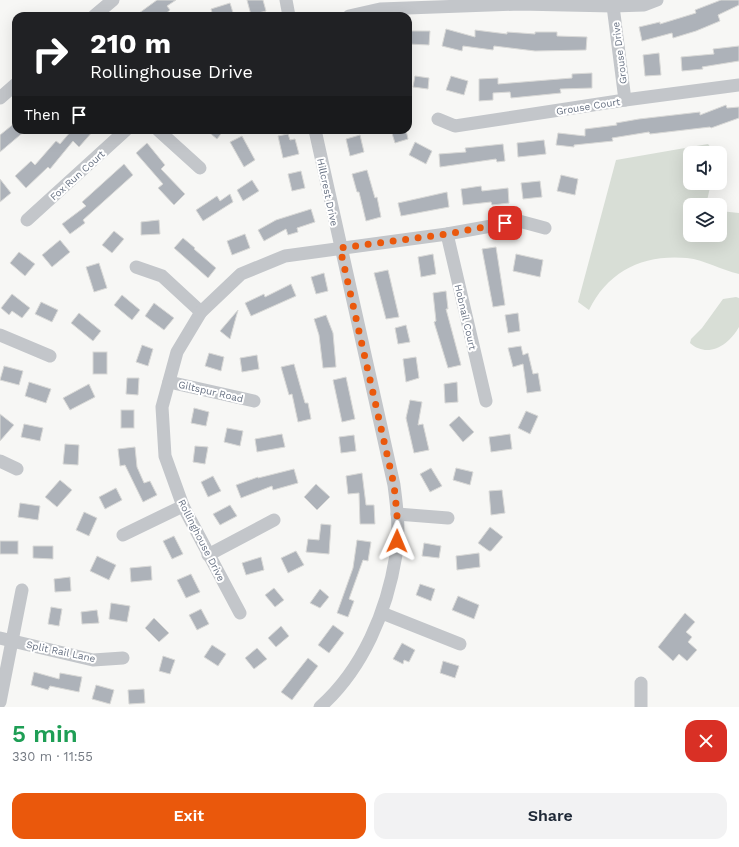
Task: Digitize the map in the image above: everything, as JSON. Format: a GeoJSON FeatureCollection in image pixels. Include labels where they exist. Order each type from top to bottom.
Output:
{"type":"FeatureCollection","features":[{"type":"Feature","properties":{"kind":"street"},"geometry":{"type":"LineString","coordinates":[[99,12],[113,0]]}},
{"type":"Feature","properties":{"kind":"street"},"geometry":{"type":"LineString","coordinates":[[286,0],[288,12]]}},
{"type":"Feature","properties":{"kind":"street"},"geometry":{"type":"LineString","coordinates":[[367,12],[380,9],[520,2],[613,6],[644,5],[657,0]]}},
{"type":"Feature","properties":{"kind":"street","name":"Grouse Drive"},"geometry":{"type":"LineString","coordinates":[[613,6],[625,100]]}},
{"type":"Feature","properties":{"kind":"street","name":"Grouse Court"},"geometry":{"type":"LineString","coordinates":[[438,120],[455,126],[625,100],[739,85]]}},
{"type":"Feature","properties":{"kind":"street"},"geometry":{"type":"LineString","coordinates":[[0,98],[12,88]]}},
{"type":"Feature","properties":{"kind":"street","name":"Fox Run Court"},"geometry":{"type":"LineString","coordinates":[[27,220],[122,134]]}},
{"type":"Feature","properties":{"kind":"street"},"geometry":{"type":"LineString","coordinates":[[162,134],[200,168]]}},
{"type":"Feature","properties":{"kind":"street","name":"Hillcrest Drive"},"geometry":{"type":"LineString","coordinates":[[316,134],[340,248],[394,485],[397,514],[397,554],[382,613],[352,673],[320,707]]}},
{"type":"Feature","properties":{"kind":"street","name":"Rollinghouse Drive"},"geometry":{"type":"LineString","coordinates":[[240,613],[183,506],[165,456],[162,407],[177,352],[201,312],[241,274],[285,256],[447,234],[519,221],[545,228]]}},
{"type":"Feature","properties":{"kind":"street","name":"Hobnail Court"},"geometry":{"type":"LineString","coordinates":[[447,234],[486,400]]}},
{"type":"Feature","properties":{"kind":"street"},"geometry":{"type":"LineString","coordinates":[[136,267],[162,276],[201,312]]}},
{"type":"Feature","properties":{"kind":"street"},"geometry":{"type":"LineString","coordinates":[[0,335],[50,356]]}},
{"type":"Feature","properties":{"kind":"street","name":"Giltspur Road"},"geometry":{"type":"LineString","coordinates":[[169,382],[254,401]]}},
{"type":"Feature","properties":{"kind":"street"},"geometry":{"type":"LineString","coordinates":[[0,461],[17,469]]}},
{"type":"Feature","properties":{"kind":"street"},"geometry":{"type":"LineString","coordinates":[[123,535],[183,506]]}},
{"type":"Feature","properties":{"kind":"street"},"geometry":{"type":"LineString","coordinates":[[397,514],[448,518]]}},
{"type":"Feature","properties":{"kind":"street"},"geometry":{"type":"LineString","coordinates":[[208,555],[274,520]]}},
{"type":"Feature","properties":{"kind":"street"},"geometry":{"type":"LineString","coordinates":[[0,702],[6,639],[22,590]]}},
{"type":"Feature","properties":{"kind":"street"},"geometry":{"type":"LineString","coordinates":[[382,613],[460,644]]}},
{"type":"Feature","properties":{"kind":"street","name":"Split Rail Lane"},"geometry":{"type":"LineString","coordinates":[[6,639],[93,660],[123,658]]}},
{"type":"Feature","properties":{"kind":"street"},"geometry":{"type":"LineString","coordinates":[[640,707],[641,683]]}},
{"type":"Feature","properties":{"kind":"shaded area"},"geometry":{"type":"Polygon","coordinates":[[[708,144],[710,146],[696,146],[708,144]]]}},
{"type":"Feature","properties":{"kind":"shaded area"},"geometry":{"type":"Polygon","coordinates":[[[683,148],[683,190],[709,190],[708,198],[683,198],[683,242],[727,242],[727,212],[739,213],[739,274],[694,259],[671,257],[656,259],[642,262],[617,275],[597,296],[589,310],[578,302],[616,160],[683,148]]]}},
{"type":"Feature","properties":{"kind":"shaded area"},"geometry":{"type":"Polygon","coordinates":[[[739,298],[739,327],[730,339],[718,348],[711,350],[697,348],[690,343],[691,339],[702,328],[723,299],[739,298]]]}},
{"type":"Feature","properties":{"kind":"building"},"geometry":{"type":"Polygon","coordinates":[[[157,0],[176,0],[167,6],[170,10],[168,12],[140,12],[157,0]]]}},
{"type":"Feature","properties":{"kind":"building"},"geometry":{"type":"Polygon","coordinates":[[[247,0],[263,0],[266,11],[250,12],[247,0]]]}},
{"type":"Feature","properties":{"kind":"building"},"geometry":{"type":"Polygon","coordinates":[[[721,0],[739,0],[739,5],[718,15],[720,21],[696,31],[673,38],[672,33],[642,41],[639,27],[660,22],[660,24],[696,13],[695,10],[721,0]]]}},
{"type":"Feature","properties":{"kind":"building"},"geometry":{"type":"Polygon","coordinates":[[[230,3],[233,12],[212,12],[211,9],[230,3]]]}},
{"type":"Feature","properties":{"kind":"building"},"geometry":{"type":"Polygon","coordinates":[[[446,29],[475,37],[475,30],[507,34],[507,32],[535,34],[535,32],[557,32],[557,36],[587,37],[586,50],[535,51],[494,46],[493,50],[463,46],[462,51],[442,46],[446,29]]]}},
{"type":"Feature","properties":{"kind":"building"},"geometry":{"type":"Polygon","coordinates":[[[412,31],[430,31],[429,45],[412,44],[412,31]]]}},
{"type":"Feature","properties":{"kind":"building"},"geometry":{"type":"Polygon","coordinates":[[[739,46],[739,61],[702,67],[703,69],[682,71],[681,57],[714,54],[713,49],[739,46]]]}},
{"type":"Feature","properties":{"kind":"building"},"geometry":{"type":"Polygon","coordinates":[[[659,53],[661,75],[645,76],[643,55],[659,53]]]}},
{"type":"Feature","properties":{"kind":"building"},"geometry":{"type":"Polygon","coordinates":[[[592,73],[592,88],[560,89],[561,93],[511,98],[510,92],[493,93],[493,100],[479,101],[479,79],[498,78],[498,84],[572,78],[572,74],[592,73]]]}},
{"type":"Feature","properties":{"kind":"building"},"geometry":{"type":"Polygon","coordinates":[[[415,76],[429,78],[428,89],[413,87],[415,76]]]}},
{"type":"Feature","properties":{"kind":"building"},"geometry":{"type":"Polygon","coordinates":[[[451,76],[468,81],[464,95],[446,90],[451,76]]]}},
{"type":"Feature","properties":{"kind":"building"},"geometry":{"type":"Polygon","coordinates":[[[726,105],[727,108],[739,107],[739,118],[711,128],[650,134],[649,132],[612,138],[613,141],[574,145],[574,147],[556,145],[558,133],[585,136],[585,129],[617,125],[616,123],[639,119],[700,112],[700,115],[726,105]]]}},
{"type":"Feature","properties":{"kind":"building"},"geometry":{"type":"Polygon","coordinates":[[[12,125],[12,134],[21,134],[0,152],[0,135],[12,125]]]}},
{"type":"Feature","properties":{"kind":"building"},"geometry":{"type":"Polygon","coordinates":[[[69,134],[90,134],[79,147],[73,141],[50,169],[48,167],[26,188],[15,176],[31,161],[35,165],[56,141],[60,144],[69,134]]]}},
{"type":"Feature","properties":{"kind":"building"},"geometry":{"type":"Polygon","coordinates":[[[211,134],[221,134],[217,139],[211,134]]]}},
{"type":"Feature","properties":{"kind":"building"},"geometry":{"type":"Polygon","coordinates":[[[288,134],[290,140],[295,139],[299,154],[283,158],[278,136],[288,134]]]}},
{"type":"Feature","properties":{"kind":"building"},"geometry":{"type":"Polygon","coordinates":[[[392,134],[407,134],[408,139],[395,143],[392,134]]]}},
{"type":"Feature","properties":{"kind":"building"},"geometry":{"type":"Polygon","coordinates":[[[360,135],[364,152],[350,156],[346,139],[360,135]]]}},
{"type":"Feature","properties":{"kind":"building"},"geometry":{"type":"Polygon","coordinates":[[[242,136],[255,160],[244,167],[230,142],[242,136]]]}},
{"type":"Feature","properties":{"kind":"building"},"geometry":{"type":"Polygon","coordinates":[[[544,140],[546,154],[518,157],[517,143],[544,140]]]}},
{"type":"Feature","properties":{"kind":"building"},"geometry":{"type":"Polygon","coordinates":[[[415,142],[432,151],[426,164],[409,155],[415,142]]]}},
{"type":"Feature","properties":{"kind":"building"},"geometry":{"type":"Polygon","coordinates":[[[147,143],[165,165],[161,169],[185,194],[174,205],[158,188],[163,184],[136,153],[147,143]]]}},
{"type":"Feature","properties":{"kind":"building"},"geometry":{"type":"Polygon","coordinates":[[[503,144],[505,161],[497,162],[496,159],[440,167],[439,154],[466,152],[465,148],[503,144]]]}},
{"type":"Feature","properties":{"kind":"building"},"geometry":{"type":"Polygon","coordinates":[[[124,164],[133,175],[83,220],[85,223],[70,234],[62,224],[86,206],[82,202],[124,164]]]}},
{"type":"Feature","properties":{"kind":"building"},"geometry":{"type":"Polygon","coordinates":[[[367,170],[375,198],[377,197],[381,217],[366,221],[359,192],[357,192],[352,174],[367,170]]]}},
{"type":"Feature","properties":{"kind":"building"},"geometry":{"type":"Polygon","coordinates":[[[301,171],[305,188],[292,191],[288,174],[301,171]]]}},
{"type":"Feature","properties":{"kind":"building"},"geometry":{"type":"Polygon","coordinates":[[[561,175],[578,179],[575,195],[557,191],[561,175]]]}},
{"type":"Feature","properties":{"kind":"building"},"geometry":{"type":"Polygon","coordinates":[[[0,179],[11,193],[0,202],[0,179]]]}},
{"type":"Feature","properties":{"kind":"building"},"geometry":{"type":"Polygon","coordinates":[[[252,180],[259,191],[243,201],[237,190],[252,180]]]}},
{"type":"Feature","properties":{"kind":"building"},"geometry":{"type":"Polygon","coordinates":[[[540,181],[542,197],[523,199],[521,183],[540,181]]]}},
{"type":"Feature","properties":{"kind":"building"},"geometry":{"type":"Polygon","coordinates":[[[481,186],[482,191],[508,188],[509,203],[492,205],[491,202],[463,205],[461,189],[481,186]]]}},
{"type":"Feature","properties":{"kind":"building"},"geometry":{"type":"Polygon","coordinates":[[[447,192],[449,207],[401,216],[398,203],[447,192]]]}},
{"type":"Feature","properties":{"kind":"building"},"geometry":{"type":"Polygon","coordinates":[[[230,194],[233,202],[203,221],[196,210],[217,196],[220,201],[230,194]]]}},
{"type":"Feature","properties":{"kind":"building"},"geometry":{"type":"Polygon","coordinates":[[[311,209],[315,222],[297,228],[298,232],[288,235],[286,229],[264,241],[258,230],[276,220],[311,209]]]}},
{"type":"Feature","properties":{"kind":"building"},"geometry":{"type":"Polygon","coordinates":[[[159,220],[160,234],[141,235],[141,222],[159,220]]]}},
{"type":"Feature","properties":{"kind":"building"},"geometry":{"type":"Polygon","coordinates":[[[114,231],[124,239],[112,253],[102,245],[114,231]]]}},
{"type":"Feature","properties":{"kind":"building"},"geometry":{"type":"Polygon","coordinates":[[[245,234],[250,248],[232,255],[227,241],[245,234]]]}},
{"type":"Feature","properties":{"kind":"building"},"geometry":{"type":"Polygon","coordinates":[[[183,238],[216,268],[208,278],[174,248],[183,238]]]}},
{"type":"Feature","properties":{"kind":"building"},"geometry":{"type":"Polygon","coordinates":[[[60,240],[70,252],[52,267],[42,255],[60,240]]]}},
{"type":"Feature","properties":{"kind":"building"},"geometry":{"type":"Polygon","coordinates":[[[496,247],[505,305],[493,307],[482,249],[496,247]]]}},
{"type":"Feature","properties":{"kind":"building"},"geometry":{"type":"Polygon","coordinates":[[[19,252],[35,264],[25,276],[10,263],[19,252]]]}},
{"type":"Feature","properties":{"kind":"building"},"geometry":{"type":"Polygon","coordinates":[[[433,254],[436,274],[421,277],[418,257],[433,254]]]}},
{"type":"Feature","properties":{"kind":"building"},"geometry":{"type":"Polygon","coordinates":[[[516,254],[543,260],[540,277],[513,271],[516,254]]]}},
{"type":"Feature","properties":{"kind":"building"},"geometry":{"type":"Polygon","coordinates":[[[99,263],[107,288],[94,292],[86,267],[99,263]]]}},
{"type":"Feature","properties":{"kind":"building"},"geometry":{"type":"Polygon","coordinates":[[[388,270],[399,317],[386,319],[374,273],[388,270]]]}},
{"type":"Feature","properties":{"kind":"building"},"geometry":{"type":"Polygon","coordinates":[[[324,273],[328,291],[316,294],[311,277],[324,273]]]}},
{"type":"Feature","properties":{"kind":"building"},"geometry":{"type":"Polygon","coordinates":[[[291,284],[296,296],[251,316],[245,303],[264,294],[265,297],[291,284]]]}},
{"type":"Feature","properties":{"kind":"building"},"geometry":{"type":"Polygon","coordinates":[[[446,291],[448,309],[446,309],[461,365],[448,368],[434,322],[436,321],[433,293],[446,291]]]}},
{"type":"Feature","properties":{"kind":"building"},"geometry":{"type":"Polygon","coordinates":[[[12,294],[30,308],[22,318],[12,311],[9,315],[1,308],[12,294]]]}},
{"type":"Feature","properties":{"kind":"building"},"geometry":{"type":"Polygon","coordinates":[[[122,295],[140,310],[132,320],[114,305],[122,295]]]}},
{"type":"Feature","properties":{"kind":"building"},"geometry":{"type":"Polygon","coordinates":[[[41,302],[58,310],[52,322],[35,314],[41,302]]]}},
{"type":"Feature","properties":{"kind":"building"},"geometry":{"type":"Polygon","coordinates":[[[154,303],[174,318],[164,330],[145,316],[154,303]]]}},
{"type":"Feature","properties":{"kind":"building"},"geometry":{"type":"Polygon","coordinates":[[[238,310],[230,339],[220,331],[238,310]]]}},
{"type":"Feature","properties":{"kind":"building"},"geometry":{"type":"Polygon","coordinates":[[[79,313],[101,331],[93,341],[71,323],[79,313]]]}},
{"type":"Feature","properties":{"kind":"building"},"geometry":{"type":"Polygon","coordinates":[[[518,313],[520,331],[508,333],[505,315],[518,313]]]}},
{"type":"Feature","properties":{"kind":"building"},"geometry":{"type":"Polygon","coordinates":[[[326,315],[333,333],[336,367],[323,368],[319,335],[314,319],[326,315]]]}},
{"type":"Feature","properties":{"kind":"building"},"geometry":{"type":"Polygon","coordinates":[[[406,325],[410,342],[398,344],[395,328],[406,325]]]}},
{"type":"Feature","properties":{"kind":"building"},"geometry":{"type":"Polygon","coordinates":[[[142,345],[153,349],[148,366],[136,362],[142,345]]]}},
{"type":"Feature","properties":{"kind":"building"},"geometry":{"type":"Polygon","coordinates":[[[521,346],[523,355],[528,353],[533,374],[538,373],[541,391],[527,393],[523,364],[513,367],[508,348],[521,346]]]}},
{"type":"Feature","properties":{"kind":"building"},"geometry":{"type":"Polygon","coordinates":[[[93,352],[107,352],[107,374],[93,374],[93,352]]]}},
{"type":"Feature","properties":{"kind":"building"},"geometry":{"type":"Polygon","coordinates":[[[209,353],[224,357],[221,371],[205,366],[209,353]]]}},
{"type":"Feature","properties":{"kind":"building"},"geometry":{"type":"Polygon","coordinates":[[[257,355],[259,369],[242,372],[240,358],[257,355]]]}},
{"type":"Feature","properties":{"kind":"building"},"geometry":{"type":"Polygon","coordinates":[[[416,357],[419,378],[406,382],[403,359],[416,357]]]}},
{"type":"Feature","properties":{"kind":"building"},"geometry":{"type":"Polygon","coordinates":[[[294,364],[305,403],[308,403],[311,419],[298,422],[292,394],[289,395],[281,367],[294,364]]]}},
{"type":"Feature","properties":{"kind":"building"},"geometry":{"type":"Polygon","coordinates":[[[4,366],[23,371],[19,385],[0,380],[4,366]]]}},
{"type":"Feature","properties":{"kind":"building"},"geometry":{"type":"Polygon","coordinates":[[[346,377],[355,419],[342,422],[333,380],[346,377]]]}},
{"type":"Feature","properties":{"kind":"building"},"geometry":{"type":"Polygon","coordinates":[[[127,378],[139,378],[138,395],[126,394],[127,378]]]}},
{"type":"Feature","properties":{"kind":"building"},"geometry":{"type":"Polygon","coordinates":[[[29,382],[51,389],[46,403],[25,396],[29,382]]]}},
{"type":"Feature","properties":{"kind":"building"},"geometry":{"type":"Polygon","coordinates":[[[457,382],[458,402],[445,403],[444,384],[457,382]]]}},
{"type":"Feature","properties":{"kind":"building"},"geometry":{"type":"Polygon","coordinates":[[[89,384],[95,397],[70,410],[63,398],[89,384]]]}},
{"type":"Feature","properties":{"kind":"building"},"geometry":{"type":"Polygon","coordinates":[[[410,400],[422,402],[418,425],[423,424],[429,450],[414,453],[406,418],[410,400]]]}},
{"type":"Feature","properties":{"kind":"building"},"geometry":{"type":"Polygon","coordinates":[[[194,408],[209,412],[206,426],[191,423],[194,408]]]}},
{"type":"Feature","properties":{"kind":"building"},"geometry":{"type":"Polygon","coordinates":[[[121,410],[134,410],[134,428],[121,428],[121,410]]]}},
{"type":"Feature","properties":{"kind":"building"},"geometry":{"type":"Polygon","coordinates":[[[526,411],[538,416],[530,434],[518,428],[526,411]]]}},
{"type":"Feature","properties":{"kind":"building"},"geometry":{"type":"Polygon","coordinates":[[[0,414],[14,425],[0,441],[0,414]]]}},
{"type":"Feature","properties":{"kind":"building"},"geometry":{"type":"Polygon","coordinates":[[[459,416],[474,432],[463,442],[449,425],[459,416]]]}},
{"type":"Feature","properties":{"kind":"building"},"geometry":{"type":"Polygon","coordinates":[[[24,424],[43,428],[40,441],[21,437],[24,424]]]}},
{"type":"Feature","properties":{"kind":"building"},"geometry":{"type":"Polygon","coordinates":[[[227,428],[243,431],[240,446],[224,442],[227,428]]]}},
{"type":"Feature","properties":{"kind":"building"},"geometry":{"type":"Polygon","coordinates":[[[282,434],[285,447],[257,452],[255,439],[282,434]]]}},
{"type":"Feature","properties":{"kind":"building"},"geometry":{"type":"Polygon","coordinates":[[[510,434],[512,449],[491,452],[489,437],[510,434]]]}},
{"type":"Feature","properties":{"kind":"building"},"geometry":{"type":"Polygon","coordinates":[[[354,435],[356,451],[341,453],[339,437],[354,435]]]}},
{"type":"Feature","properties":{"kind":"building"},"geometry":{"type":"Polygon","coordinates":[[[65,444],[79,445],[78,465],[63,464],[65,444]]]}},
{"type":"Feature","properties":{"kind":"building"},"geometry":{"type":"Polygon","coordinates":[[[195,446],[208,447],[205,464],[193,462],[195,446]]]}},
{"type":"Feature","properties":{"kind":"building"},"geometry":{"type":"Polygon","coordinates":[[[135,447],[137,467],[144,483],[150,481],[157,495],[143,502],[125,465],[120,466],[118,449],[135,447]]]}},
{"type":"Feature","properties":{"kind":"building"},"geometry":{"type":"Polygon","coordinates":[[[431,468],[442,486],[430,492],[420,474],[431,468]]]}},
{"type":"Feature","properties":{"kind":"building"},"geometry":{"type":"Polygon","coordinates":[[[456,468],[473,472],[470,485],[453,480],[456,468]]]}},
{"type":"Feature","properties":{"kind":"building"},"geometry":{"type":"Polygon","coordinates":[[[294,469],[298,483],[273,490],[272,486],[241,498],[236,485],[258,477],[294,469]]]}},
{"type":"Feature","properties":{"kind":"building"},"geometry":{"type":"Polygon","coordinates":[[[362,473],[366,505],[374,505],[375,524],[360,524],[359,493],[348,494],[346,476],[362,473]]]}},
{"type":"Feature","properties":{"kind":"building"},"geometry":{"type":"Polygon","coordinates":[[[213,476],[221,491],[208,497],[201,482],[213,476]]]}},
{"type":"Feature","properties":{"kind":"building"},"geometry":{"type":"Polygon","coordinates":[[[60,480],[72,490],[57,507],[45,497],[60,480]]]}},
{"type":"Feature","properties":{"kind":"building"},"geometry":{"type":"Polygon","coordinates":[[[316,484],[330,497],[317,510],[304,497],[316,484]]]}},
{"type":"Feature","properties":{"kind":"building"},"geometry":{"type":"Polygon","coordinates":[[[116,488],[122,500],[105,509],[99,497],[116,488]]]}},
{"type":"Feature","properties":{"kind":"building"},"geometry":{"type":"Polygon","coordinates":[[[502,490],[505,513],[491,515],[489,491],[502,490]]]}},
{"type":"Feature","properties":{"kind":"building"},"geometry":{"type":"Polygon","coordinates":[[[20,503],[40,506],[38,520],[18,517],[20,503]]]}},
{"type":"Feature","properties":{"kind":"building"},"geometry":{"type":"Polygon","coordinates":[[[230,505],[237,516],[220,525],[213,514],[230,505]]]}},
{"type":"Feature","properties":{"kind":"building"},"geometry":{"type":"Polygon","coordinates":[[[84,512],[97,518],[89,536],[76,530],[84,512]]]}},
{"type":"Feature","properties":{"kind":"building"},"geometry":{"type":"Polygon","coordinates":[[[321,524],[331,525],[329,554],[306,552],[308,539],[319,540],[321,524]]]}},
{"type":"Feature","properties":{"kind":"building"},"geometry":{"type":"Polygon","coordinates":[[[490,527],[503,537],[491,551],[489,551],[478,543],[490,527]]]}},
{"type":"Feature","properties":{"kind":"building"},"geometry":{"type":"Polygon","coordinates":[[[174,536],[183,554],[172,559],[163,541],[174,536]]]}},
{"type":"Feature","properties":{"kind":"building"},"geometry":{"type":"Polygon","coordinates":[[[357,540],[371,542],[368,561],[363,560],[349,599],[354,601],[348,617],[337,613],[353,568],[357,540]]]}},
{"type":"Feature","properties":{"kind":"building"},"geometry":{"type":"Polygon","coordinates":[[[0,541],[18,541],[18,554],[0,554],[0,541]]]}},
{"type":"Feature","properties":{"kind":"building"},"geometry":{"type":"Polygon","coordinates":[[[424,543],[441,546],[439,558],[422,556],[424,543]]]}},
{"type":"Feature","properties":{"kind":"building"},"geometry":{"type":"Polygon","coordinates":[[[33,546],[53,546],[53,559],[33,558],[33,546]]]}},
{"type":"Feature","properties":{"kind":"building"},"geometry":{"type":"Polygon","coordinates":[[[296,551],[304,565],[288,573],[281,558],[296,551]]]}},
{"type":"Feature","properties":{"kind":"building"},"geometry":{"type":"Polygon","coordinates":[[[479,553],[480,567],[457,570],[456,556],[479,553]]]}},
{"type":"Feature","properties":{"kind":"building"},"geometry":{"type":"Polygon","coordinates":[[[97,556],[116,565],[109,580],[90,571],[97,556]]]}},
{"type":"Feature","properties":{"kind":"building"},"geometry":{"type":"Polygon","coordinates":[[[261,557],[264,570],[246,575],[242,563],[261,557]]]}},
{"type":"Feature","properties":{"kind":"building"},"geometry":{"type":"Polygon","coordinates":[[[151,566],[152,580],[131,582],[130,568],[151,566]]]}},
{"type":"Feature","properties":{"kind":"building"},"geometry":{"type":"Polygon","coordinates":[[[191,574],[200,592],[186,598],[177,580],[191,574]]]}},
{"type":"Feature","properties":{"kind":"building"},"geometry":{"type":"Polygon","coordinates":[[[70,577],[71,591],[55,592],[54,579],[70,577]]]}},
{"type":"Feature","properties":{"kind":"building"},"geometry":{"type":"Polygon","coordinates":[[[420,584],[435,589],[431,601],[416,595],[420,584]]]}},
{"type":"Feature","properties":{"kind":"building"},"geometry":{"type":"Polygon","coordinates":[[[274,588],[284,600],[275,607],[265,595],[274,588]]]}},
{"type":"Feature","properties":{"kind":"building"},"geometry":{"type":"Polygon","coordinates":[[[320,589],[329,597],[320,608],[310,603],[320,589]]]}},
{"type":"Feature","properties":{"kind":"building"},"geometry":{"type":"Polygon","coordinates":[[[458,596],[479,605],[474,619],[452,610],[458,596]]]}},
{"type":"Feature","properties":{"kind":"building"},"geometry":{"type":"Polygon","coordinates":[[[111,603],[130,606],[127,622],[109,619],[111,603]]]}},
{"type":"Feature","properties":{"kind":"building"},"geometry":{"type":"Polygon","coordinates":[[[51,607],[62,609],[59,626],[48,624],[51,607]]]}},
{"type":"Feature","properties":{"kind":"building"},"geometry":{"type":"Polygon","coordinates":[[[201,609],[209,624],[197,630],[189,615],[201,609]]]}},
{"type":"Feature","properties":{"kind":"building"},"geometry":{"type":"Polygon","coordinates":[[[97,610],[99,623],[82,624],[81,612],[97,610]]]}},
{"type":"Feature","properties":{"kind":"building"},"geometry":{"type":"Polygon","coordinates":[[[685,613],[695,622],[686,632],[692,637],[688,642],[697,650],[687,661],[679,654],[673,661],[658,647],[685,613]]]}},
{"type":"Feature","properties":{"kind":"building"},"geometry":{"type":"Polygon","coordinates":[[[154,618],[169,633],[159,642],[145,628],[154,618]]]}},
{"type":"Feature","properties":{"kind":"building"},"geometry":{"type":"Polygon","coordinates":[[[333,625],[344,633],[329,653],[318,645],[333,625]]]}},
{"type":"Feature","properties":{"kind":"building"},"geometry":{"type":"Polygon","coordinates":[[[281,626],[289,636],[276,647],[268,638],[281,626]]]}},
{"type":"Feature","properties":{"kind":"building"},"geometry":{"type":"Polygon","coordinates":[[[402,643],[415,650],[409,662],[404,660],[403,664],[393,659],[402,643]]]}},
{"type":"Feature","properties":{"kind":"building"},"geometry":{"type":"Polygon","coordinates":[[[212,645],[226,654],[218,666],[204,657],[212,645]]]}},
{"type":"Feature","properties":{"kind":"building"},"geometry":{"type":"Polygon","coordinates":[[[257,648],[267,659],[254,669],[245,658],[257,648]]]}},
{"type":"Feature","properties":{"kind":"building"},"geometry":{"type":"Polygon","coordinates":[[[163,656],[175,660],[170,674],[159,671],[163,656]]]}},
{"type":"Feature","properties":{"kind":"building"},"geometry":{"type":"Polygon","coordinates":[[[308,658],[318,666],[292,700],[281,692],[308,658]]]}},
{"type":"Feature","properties":{"kind":"building"},"geometry":{"type":"Polygon","coordinates":[[[443,661],[459,666],[455,678],[440,673],[443,661]]]}},
{"type":"Feature","properties":{"kind":"building"},"geometry":{"type":"Polygon","coordinates":[[[34,672],[59,679],[60,673],[82,677],[79,692],[50,686],[48,690],[31,685],[34,672]]]}},
{"type":"Feature","properties":{"kind":"building"},"geometry":{"type":"Polygon","coordinates":[[[96,685],[114,690],[110,704],[92,699],[96,685]]]}},
{"type":"Feature","properties":{"kind":"building"},"geometry":{"type":"Polygon","coordinates":[[[144,689],[145,703],[129,704],[128,690],[144,689]]]}},
{"type":"Feature","properties":{"kind":"route"},"geometry":{"type":"LineString","coordinates":[[397,541],[397,514],[394,485],[340,248],[447,234],[505,223]]}}]}
